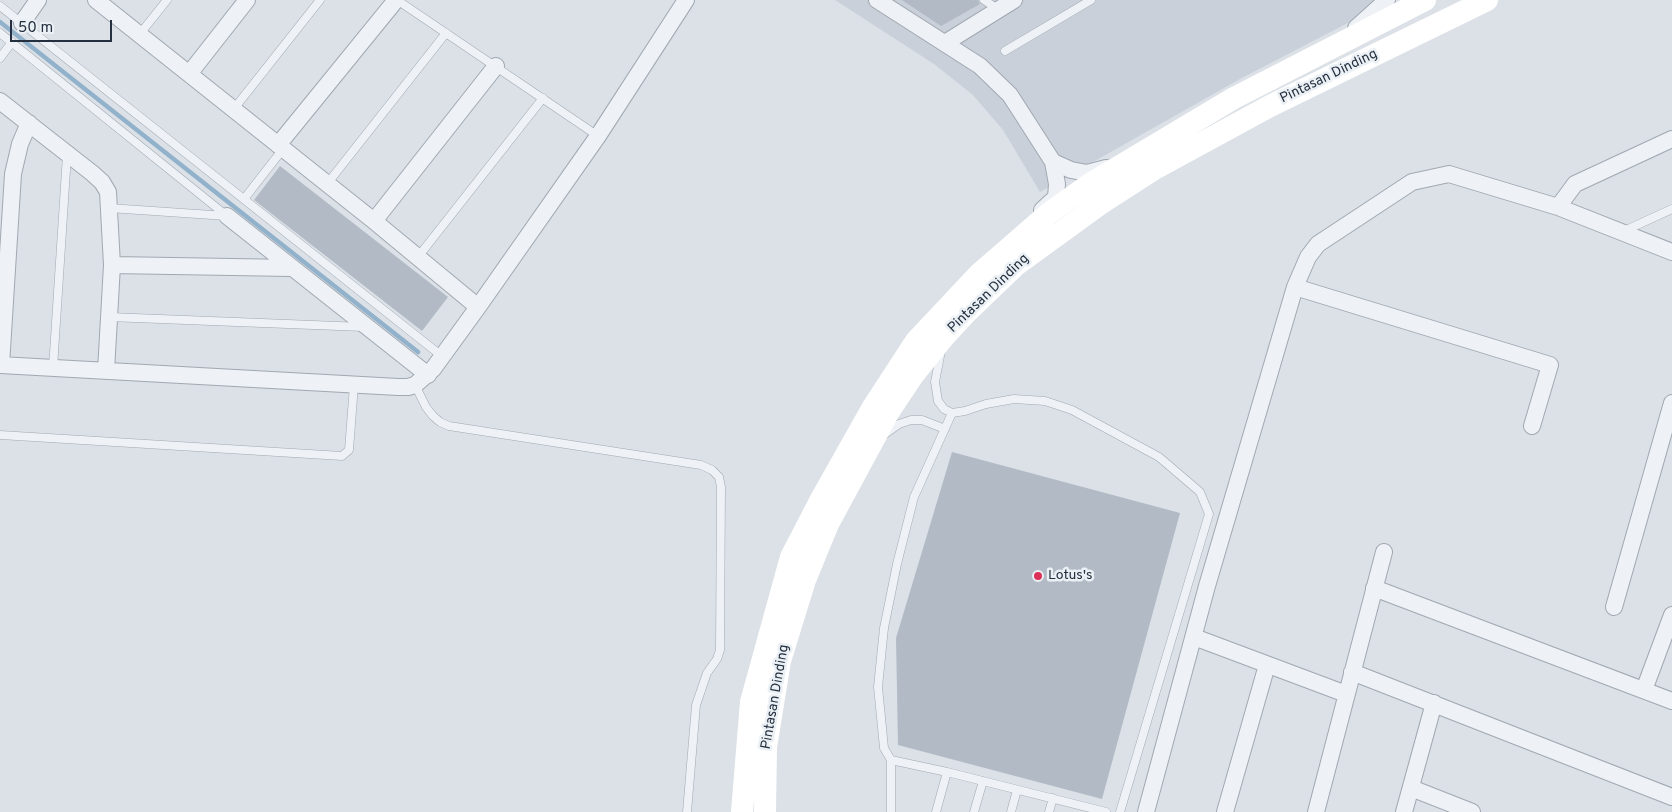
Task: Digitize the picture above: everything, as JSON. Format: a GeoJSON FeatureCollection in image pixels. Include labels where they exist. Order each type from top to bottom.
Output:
{"type":"FeatureCollection","features":[{"type":"Feature","properties":{"kind":"main road","name":"Pintasan Dinding"},"geometry":{"type":"LineString","coordinates":[[742,812],[751,702],[791,557],[873,407],[916,341],[979,274],[1048,214],[1090,184],[1234,98],[1425,0]]}},
{"type":"Feature","properties":{"kind":"main road","name":"Pintasan Dinding"},"geometry":{"type":"LineString","coordinates":[[765,812],[766,748],[780,662],[805,580],[828,524],[888,413],[914,374],[966,313],[1016,265],[1100,204],[1156,168],[1270,106],[1487,0]]}},
{"type":"Feature","properties":{"kind":"street"},"geometry":{"type":"LineString","coordinates":[[22,23],[38,0]]}},
{"type":"Feature","properties":{"kind":"street"},"geometry":{"type":"LineString","coordinates":[[96,0],[374,221],[478,307]]}},
{"type":"Feature","properties":{"kind":"street"},"geometry":{"type":"LineString","coordinates":[[189,74],[247,0]]}},
{"type":"Feature","properties":{"kind":"street"},"geometry":{"type":"LineString","coordinates":[[280,147],[397,0]]}},
{"type":"Feature","properties":{"kind":"street"},"geometry":{"type":"LineString","coordinates":[[29,123],[20,144],[13,174],[0,365],[408,387],[422,380],[443,357],[598,136],[686,0]]}},
{"type":"Feature","properties":{"kind":"street"},"geometry":{"type":"LineString","coordinates":[[877,0],[980,66],[1010,95],[1053,162],[1057,184],[1056,197],[1008,239],[979,274]]}},
{"type":"Feature","properties":{"kind":"street"},"geometry":{"type":"LineString","coordinates":[[946,43],[1014,0]]}},
{"type":"Feature","properties":{"kind":"street"},"geometry":{"type":"LineString","coordinates":[[1310,59],[1362,24],[1386,0]]}},
{"type":"Feature","properties":{"kind":"street"},"geometry":{"type":"LineString","coordinates":[[374,221],[496,66]]}},
{"type":"Feature","properties":{"kind":"street"},"geometry":{"type":"LineString","coordinates":[[0,101],[102,182],[108,192],[112,265],[106,371]]}},
{"type":"Feature","properties":{"kind":"street"},"geometry":{"type":"LineString","coordinates":[[1558,207],[1575,184],[1672,138]]}},
{"type":"Feature","properties":{"kind":"street"},"geometry":{"type":"LineString","coordinates":[[1053,162],[1071,170],[1087,173],[1134,158]]}},
{"type":"Feature","properties":{"kind":"street"},"geometry":{"type":"LineString","coordinates":[[1146,812],[1207,586],[1295,287],[1308,257],[1318,244],[1412,182],[1449,174],[1558,207],[1672,252]]}},
{"type":"Feature","properties":{"kind":"street"},"geometry":{"type":"LineString","coordinates":[[227,216],[368,328],[422,380]]}},
{"type":"Feature","properties":{"kind":"street"},"geometry":{"type":"LineString","coordinates":[[112,265],[292,268]]}},
{"type":"Feature","properties":{"kind":"street"},"geometry":{"type":"LineString","coordinates":[[1295,287],[1550,365],[1532,426]]}},
{"type":"Feature","properties":{"kind":"street"},"geometry":{"type":"LineString","coordinates":[[1614,607],[1672,403]]}},
{"type":"Feature","properties":{"kind":"street"},"geometry":{"type":"LineString","coordinates":[[1316,812],[1384,552]]}},
{"type":"Feature","properties":{"kind":"street"},"geometry":{"type":"LineString","coordinates":[[1374,588],[1672,701]]}},
{"type":"Feature","properties":{"kind":"street"},"geometry":{"type":"LineString","coordinates":[[1644,690],[1672,615]]}},
{"type":"Feature","properties":{"kind":"street"},"geometry":{"type":"LineString","coordinates":[[1194,637],[1346,694]]}},
{"type":"Feature","properties":{"kind":"street"},"geometry":{"type":"LineString","coordinates":[[1226,812],[1268,665]]}},
{"type":"Feature","properties":{"kind":"street"},"geometry":{"type":"LineString","coordinates":[[1352,672],[1672,797]]}},
{"type":"Feature","properties":{"kind":"street"},"geometry":{"type":"LineString","coordinates":[[1404,812],[1434,703]]}},
{"type":"Feature","properties":{"kind":"street"},"geometry":{"type":"LineString","coordinates":[[1411,788],[1472,812]]}},
{"type":"Feature","properties":{"kind":"lane"},"geometry":{"type":"LineString","coordinates":[[140,35],[167,0]]}},
{"type":"Feature","properties":{"kind":"lane"},"geometry":{"type":"LineString","coordinates":[[234,110],[320,0]]}},
{"type":"Feature","properties":{"kind":"lane"},"geometry":{"type":"LineString","coordinates":[[397,0],[598,136]]}},
{"type":"Feature","properties":{"kind":"lane"},"geometry":{"type":"LineString","coordinates":[[984,0],[999,10]]}},
{"type":"Feature","properties":{"kind":"lane"},"geometry":{"type":"LineString","coordinates":[[1005,51],[1092,0]]}},
{"type":"Feature","properties":{"kind":"lane"},"geometry":{"type":"LineString","coordinates":[[0,6],[443,357]]}},
{"type":"Feature","properties":{"kind":"lane"},"geometry":{"type":"LineString","coordinates":[[0,33],[227,216]]}},
{"type":"Feature","properties":{"kind":"lane"},"geometry":{"type":"LineString","coordinates":[[327,184],[446,33]]}},
{"type":"Feature","properties":{"kind":"lane"},"geometry":{"type":"LineString","coordinates":[[0,58],[12,42]]}},
{"type":"Feature","properties":{"kind":"lane"},"geometry":{"type":"LineString","coordinates":[[418,257],[543,98]]}},
{"type":"Feature","properties":{"kind":"lane"},"geometry":{"type":"LineString","coordinates":[[244,199],[280,147]]}},
{"type":"Feature","properties":{"kind":"lane"},"geometry":{"type":"LineString","coordinates":[[53,368],[67,154]]}},
{"type":"Feature","properties":{"kind":"lane"},"geometry":{"type":"LineString","coordinates":[[109,208],[227,216]]}},
{"type":"Feature","properties":{"kind":"lane"},"geometry":{"type":"LineString","coordinates":[[1621,232],[1672,209]]}},
{"type":"Feature","properties":{"kind":"lane"},"geometry":{"type":"LineString","coordinates":[[109,317],[368,328]]}},
{"type":"Feature","properties":{"kind":"lane"},"geometry":{"type":"LineString","coordinates":[[944,338],[935,382],[938,401],[944,409],[952,413],[1014,399],[1045,401],[1072,410],[1159,457],[1200,492],[1209,514],[1120,812]]}},
{"type":"Feature","properties":{"kind":"lane"},"geometry":{"type":"LineString","coordinates":[[422,380],[426,407],[440,422],[449,426],[701,465],[712,470],[719,477],[721,487],[720,650],[717,659],[707,674],[696,705],[687,812]]}},
{"type":"Feature","properties":{"kind":"lane"},"geometry":{"type":"LineString","coordinates":[[0,434],[342,456],[349,450],[354,385]]}},
{"type":"Feature","properties":{"kind":"lane"},"geometry":{"type":"LineString","coordinates":[[891,812],[891,760],[884,748],[878,687],[884,628],[897,564],[914,497],[952,413]]}},
{"type":"Feature","properties":{"kind":"lane"},"geometry":{"type":"LineString","coordinates":[[872,443],[900,424],[911,420],[922,420],[945,429]]}},
{"type":"Feature","properties":{"kind":"lane"},"geometry":{"type":"LineString","coordinates":[[1189,581],[1207,586]]}},
{"type":"Feature","properties":{"kind":"lane"},"geometry":{"type":"LineString","coordinates":[[891,760],[1052,798],[1085,809],[1106,812]]}},
{"type":"Feature","properties":{"kind":"lane"},"geometry":{"type":"LineString","coordinates":[[936,812],[947,772]]}},
{"type":"Feature","properties":{"kind":"lane"},"geometry":{"type":"LineString","coordinates":[[974,812],[983,781]]}},
{"type":"Feature","properties":{"kind":"lane"},"geometry":{"type":"LineString","coordinates":[[1011,812],[1017,790]]}},
{"type":"Feature","properties":{"kind":"lane"},"geometry":{"type":"LineString","coordinates":[[1048,812],[1052,798]]}},
{"type":"Feature","properties":{"kind":"shaded area"},"geometry":{"type":"Polygon","coordinates":[[[835,0],[1392,0],[1240,79],[1040,192],[1003,130],[973,95],[934,64],[835,0]]]}},
{"type":"Feature","properties":{"kind":"building"},"geometry":{"type":"Polygon","coordinates":[[[902,0],[978,0],[980,4],[941,26],[902,0]]]}},
{"type":"Feature","properties":{"kind":"building"},"geometry":{"type":"Polygon","coordinates":[[[280,166],[448,297],[422,331],[254,200],[280,166]]]}},
{"type":"Feature","properties":{"kind":"building","name":"Lotus's"},"geometry":{"type":"Polygon","coordinates":[[[952,452],[1180,513],[1102,799],[898,745],[896,638],[952,452]]]}},
{"type":"Feature","properties":{"kind":"waterway"},"geometry":{"type":"LineString","coordinates":[[0,22],[418,352]]}},
{"type":"Feature","properties":{"kind":"place","name":"Lotus's"},"geometry":{"type":"Point","coordinates":[1038,576]}}]}
